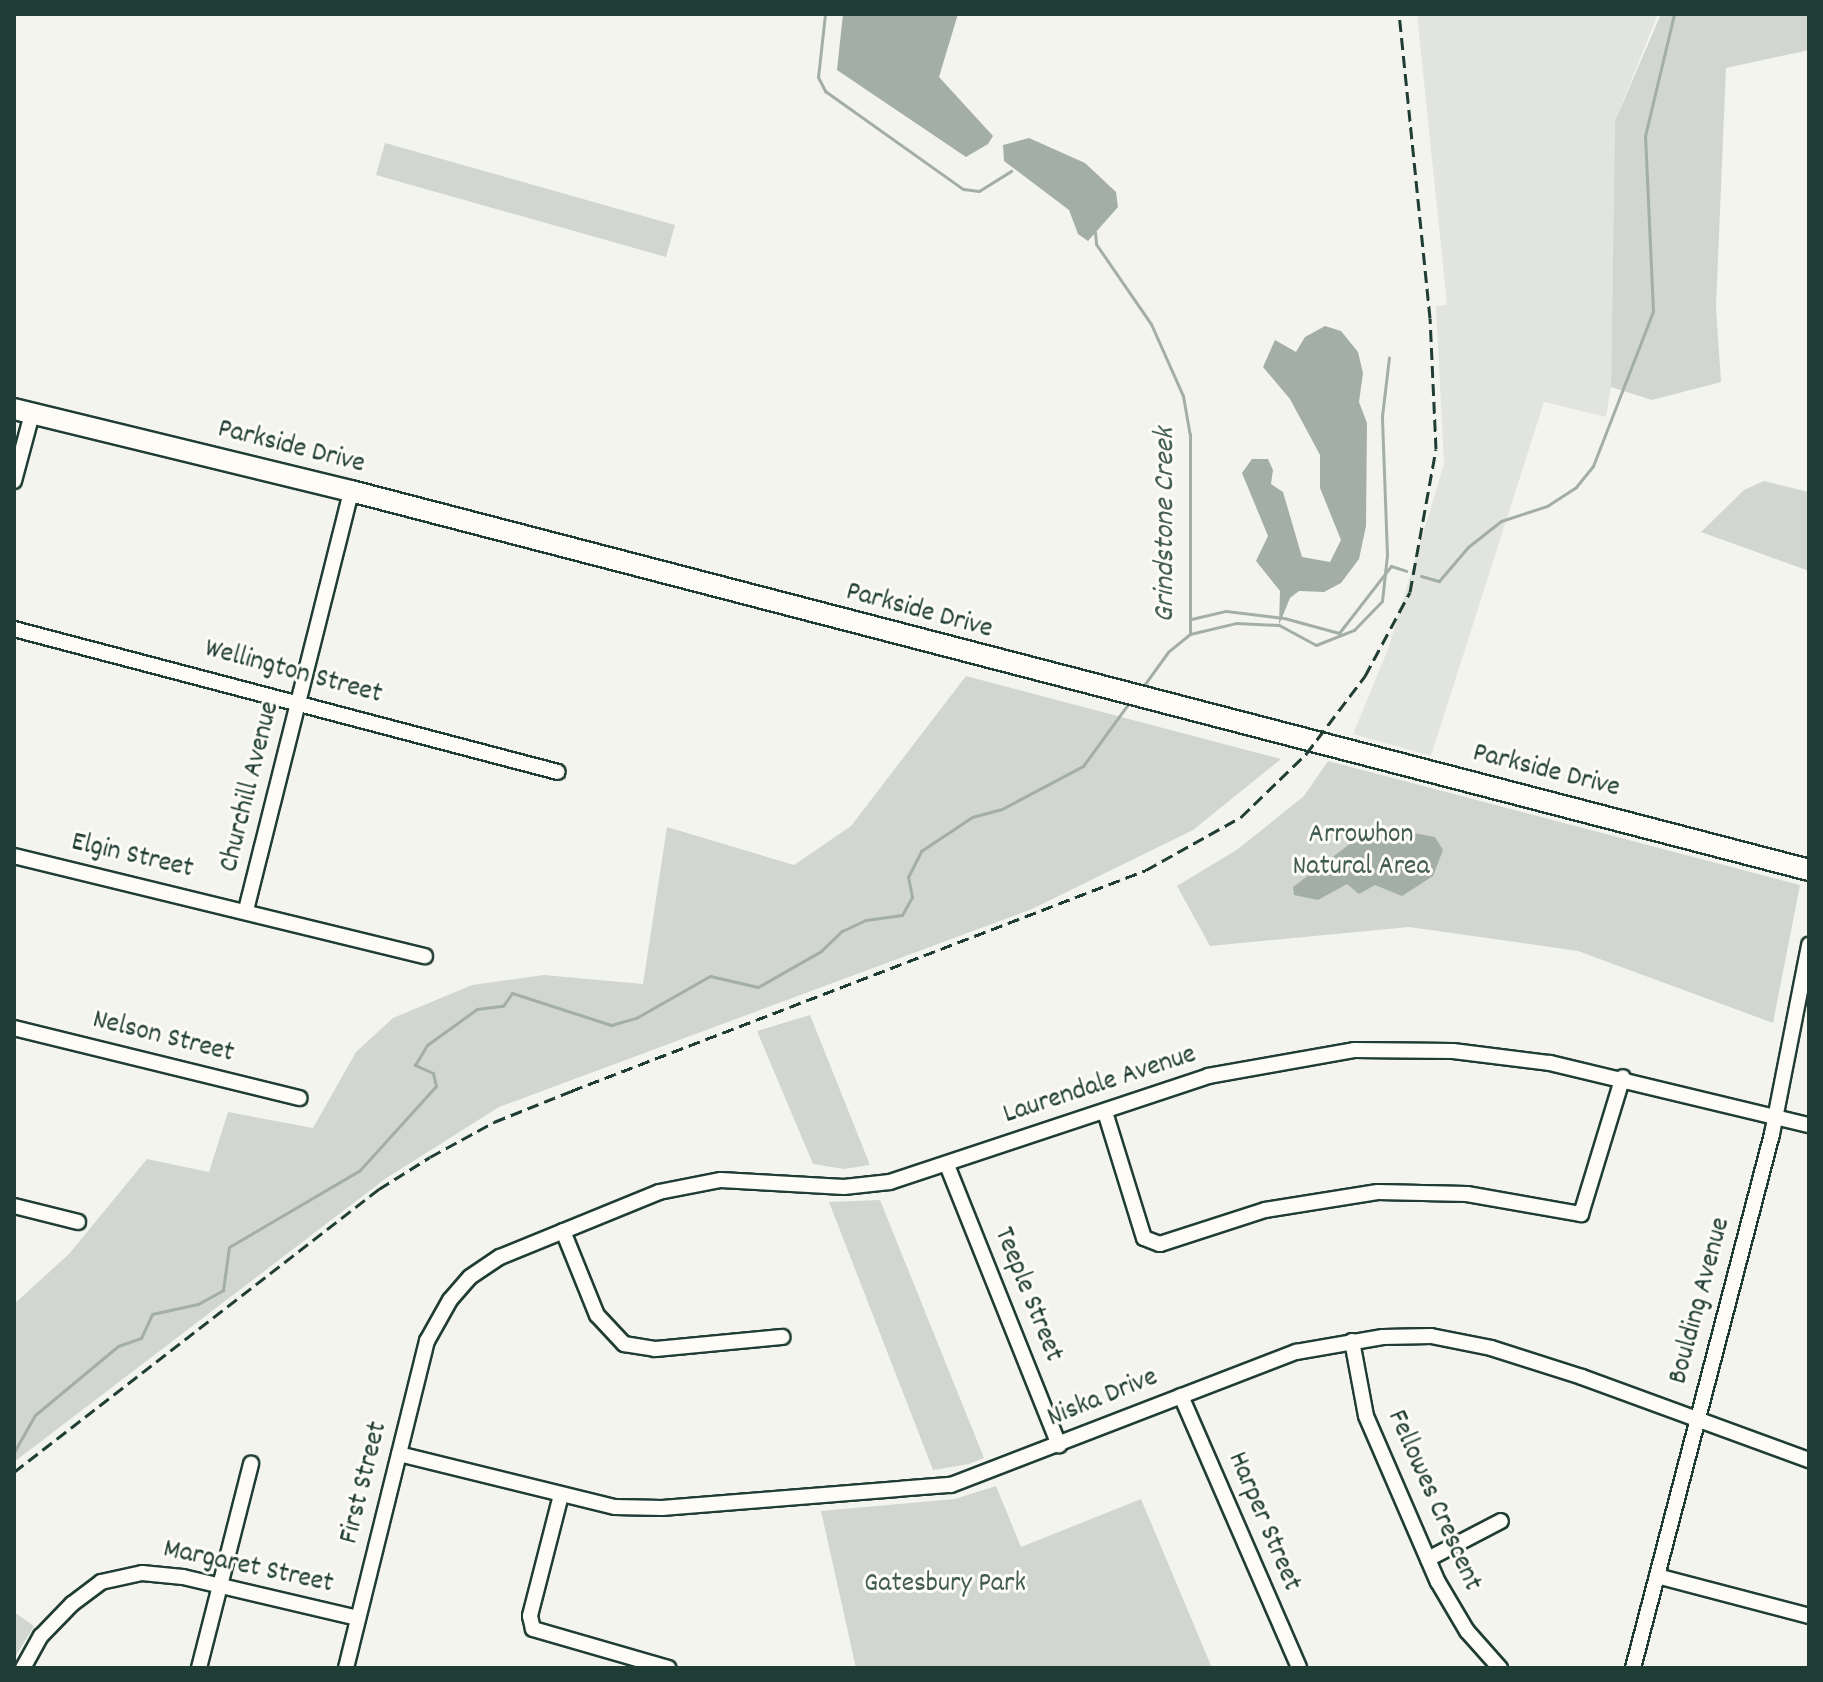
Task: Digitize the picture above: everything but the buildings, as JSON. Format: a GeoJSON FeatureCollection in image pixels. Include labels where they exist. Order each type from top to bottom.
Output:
{"type":"FeatureCollection","features":[{"type":"Feature","properties":{"kind":"main road","name":"Parkside Drive"},"geometry":{"type":"LineString","coordinates":[[23,411],[351,491],[1809,870]]}},
{"type":"Feature","properties":{"kind":"street"},"geometry":{"type":"LineString","coordinates":[[14,481],[23,411]]}},
{"type":"Feature","properties":{"kind":"street","name":"Churchill Avenue"},"geometry":{"type":"LineString","coordinates":[[246,910],[351,491]]}},
{"type":"Feature","properties":{"kind":"street","name":"Wellington Street"},"geometry":{"type":"LineString","coordinates":[[14,629],[300,700],[558,772]]}},
{"type":"Feature","properties":{"kind":"street","name":"Elgin Street"},"geometry":{"type":"LineString","coordinates":[[14,856],[425,956]]}},
{"type":"Feature","properties":{"kind":"street","name":"Boulding Avenue"},"geometry":{"type":"LineString","coordinates":[[1633,1668],[1775,1116],[1809,945]]}},
{"type":"Feature","properties":{"kind":"street","name":"Nelson Street"},"geometry":{"type":"LineString","coordinates":[[14,1028],[300,1098]]}},
{"type":"Feature","properties":{"kind":"street","name":"Laurendale Avenue"},"geometry":{"type":"LineString","coordinates":[[441,1313],[479,1270],[659,1192],[702,1182],[859,1187],[947,1165],[1208,1076],[1354,1050],[1453,1051],[1623,1077],[1809,1125]]}},
{"type":"Feature","properties":{"kind":"street"},"geometry":{"type":"LineString","coordinates":[[1105,1112],[1144,1238],[1160,1244],[1265,1210],[1378,1192],[1467,1194],[1581,1214],[1623,1077]]}},
{"type":"Feature","properties":{"kind":"street","name":"Teeple Street"},"geometry":{"type":"LineString","coordinates":[[947,1165],[1059,1445]]}},
{"type":"Feature","properties":{"kind":"street"},"geometry":{"type":"LineString","coordinates":[[14,1206],[78,1222]]}},
{"type":"Feature","properties":{"kind":"street"},"geometry":{"type":"LineString","coordinates":[[563,1231],[597,1315],[624,1344],[655,1349],[782,1337]]}},
{"type":"Feature","properties":{"kind":"street","name":"First Street"},"geometry":{"type":"LineString","coordinates":[[346,1668],[427,1341],[441,1313]]}},
{"type":"Feature","properties":{"kind":"street","name":"Niska Drive"},"geometry":{"type":"LineString","coordinates":[[399,1454],[615,1507],[662,1508],[951,1485],[1296,1352],[1352,1341],[1431,1336],[1491,1348],[1809,1460]]}},
{"type":"Feature","properties":{"kind":"street","name":"Fellowes Crescent"},"geometry":{"type":"LineString","coordinates":[[1352,1341],[1366,1416],[1428,1559],[1453,1611],[1500,1668]]}},
{"type":"Feature","properties":{"kind":"street","name":"Harper Street"},"geometry":{"type":"LineString","coordinates":[[1181,1396],[1299,1668]]}},
{"type":"Feature","properties":{"kind":"street"},"geometry":{"type":"LineString","coordinates":[[199,1668],[251,1464]]}},
{"type":"Feature","properties":{"kind":"street"},"geometry":{"type":"LineString","coordinates":[[561,1495],[530,1616],[533,1629],[668,1668]]}},
{"type":"Feature","properties":{"kind":"street"},"geometry":{"type":"LineString","coordinates":[[1428,1559],[1501,1521]]}},
{"type":"Feature","properties":{"kind":"street","name":"Margaret Street"},"geometry":{"type":"LineString","coordinates":[[23,1668],[41,1636],[101,1582],[142,1573],[221,1586],[358,1618]]}},
{"type":"Feature","properties":{"kind":"street"},"geometry":{"type":"LineString","coordinates":[[1657,1576],[1809,1616]]}},
{"type":"Feature","properties":{"kind":"shaded area"},"geometry":{"type":"Polygon","coordinates":[[[843,14],[958,14],[939,77],[993,136],[988,144],[966,157],[837,70],[843,14]]]}},
{"type":"Feature","properties":{"kind":"shaded area"},"geometry":{"type":"Polygon","coordinates":[[[1417,14],[1658,14],[1615,121],[1611,387],[1606,417],[1544,402],[1431,756],[1353,734],[1388,649],[1444,464],[1436,306],[1447,305],[1417,14]]]}},
{"type":"Feature","properties":{"kind":"shaded area"},"geometry":{"type":"Polygon","coordinates":[[[1029,138],[1085,163],[1116,192],[1118,207],[1088,241],[1078,234],[1069,210],[1004,161],[1003,145],[1029,138]]]}},
{"type":"Feature","properties":{"kind":"shaded area"},"geometry":{"type":"Polygon","coordinates":[[[1325,326],[1341,331],[1358,352],[1363,373],[1359,402],[1367,423],[1366,526],[1359,559],[1341,583],[1324,592],[1299,591],[1290,598],[1279,625],[1280,591],[1256,561],[1268,536],[1242,473],[1252,459],[1268,459],[1273,470],[1271,484],[1283,492],[1302,557],[1330,562],[1341,540],[1320,488],[1320,455],[1290,399],[1263,367],[1275,340],[1296,352],[1305,337],[1325,326]]]}},
{"type":"Feature","properties":{"kind":"shaded area"},"geometry":{"type":"Polygon","coordinates":[[[1392,829],[1435,837],[1443,850],[1433,876],[1402,896],[1375,885],[1359,894],[1347,884],[1318,900],[1294,895],[1293,887],[1367,831],[1392,829]]]}},
{"type":"Feature","properties":{"kind":"green space"},"geometry":{"type":"Polygon","coordinates":[[[1661,14],[1809,14],[1809,50],[1726,68],[1716,307],[1721,382],[1652,400],[1611,387],[1615,121],[1661,14]]]}},
{"type":"Feature","properties":{"kind":"green space"},"geometry":{"type":"Polygon","coordinates":[[[385,143],[675,225],[666,257],[376,175],[385,143]]]}},
{"type":"Feature","properties":{"kind":"green space"},"geometry":{"type":"Polygon","coordinates":[[[1764,481],[1809,492],[1809,571],[1701,532],[1744,490],[1764,481]]]}},
{"type":"Feature","properties":{"kind":"green space"},"geometry":{"type":"Polygon","coordinates":[[[966,676],[1281,759],[1193,830],[1032,909],[499,1107],[385,1179],[14,1462],[14,1304],[69,1254],[147,1159],[209,1172],[228,1112],[313,1128],[356,1052],[393,1018],[472,985],[544,975],[643,984],[667,827],[794,865],[851,826],[966,676]]]}},
{"type":"Feature","properties":{"kind":"green space","name":"Arrowhon Natural Area"},"geometry":{"type":"Polygon","coordinates":[[[1328,761],[1800,885],[1773,1023],[1578,951],[1409,927],[1210,946],[1177,886],[1238,849],[1304,796],[1328,761]]]}},
{"type":"Feature","properties":{"kind":"green space"},"geometry":{"type":"Polygon","coordinates":[[[810,1015],[870,1165],[844,1169],[813,1164],[757,1031],[810,1015]]]}},
{"type":"Feature","properties":{"kind":"green space"},"geometry":{"type":"Polygon","coordinates":[[[880,1200],[984,1458],[969,1464],[933,1470],[829,1202],[880,1200]]]}},
{"type":"Feature","properties":{"kind":"green space","name":"Gatesbury Park"},"geometry":{"type":"Polygon","coordinates":[[[996,1486],[1021,1547],[1141,1499],[1212,1668],[856,1668],[821,1511],[955,1499],[996,1486]]]}},
{"type":"Feature","properties":{"kind":"green space"},"geometry":{"type":"Polygon","coordinates":[[[14,1612],[34,1626],[14,1659],[14,1612]]]}},
{"type":"Feature","properties":{"kind":"waterway","name":"Grindstone Creek"},"geometry":{"type":"LineString","coordinates":[[825,14],[818,77],[825,91],[963,189],[979,191],[1011,171]]}},
{"type":"Feature","properties":{"kind":"waterway"},"geometry":{"type":"LineString","coordinates":[[1421,576],[1439,581],[1468,547],[1501,521],[1547,506],[1576,487],[1593,466],[1653,311],[1645,136],[1674,14]]}},
{"type":"Feature","properties":{"kind":"waterway","name":"Grindstone Creek"},"geometry":{"type":"LineString","coordinates":[[1095,232],[1096,244],[1151,324],[1183,396],[1190,434],[1190,634],[1168,652],[1142,688]]}},
{"type":"Feature","properties":{"kind":"waterway"},"geometry":{"type":"LineString","coordinates":[[1190,634],[1236,623],[1279,625],[1316,645],[1354,630],[1382,601],[1387,555],[1382,416],[1389,357]]}},
{"type":"Feature","properties":{"kind":"waterway"},"geometry":{"type":"LineString","coordinates":[[1191,619],[1226,611],[1284,618],[1339,633],[1391,566],[1406,571]]}},
{"type":"Feature","properties":{"kind":"waterway","name":"Grindstone Creek"},"geometry":{"type":"LineString","coordinates":[[14,1452],[35,1415],[118,1346],[141,1338],[152,1314],[198,1304],[223,1290],[229,1247],[360,1170],[436,1086],[433,1073],[415,1065],[427,1045],[477,1009],[503,1006],[512,993],[611,1025],[636,1018],[710,976],[758,987],[821,951],[842,931],[866,920],[902,915],[912,897],[908,877],[921,851],[972,817],[1002,809],[1083,766],[1129,703]]}},
{"type":"Feature","properties":{"kind":"railway"},"geometry":{"type":"LineString","coordinates":[[14,1472],[379,1189],[430,1157],[494,1122],[571,1091],[1146,870],[1241,817],[1306,754],[1365,676],[1410,592],[1436,449],[1430,318],[1399,14]]}}]}
